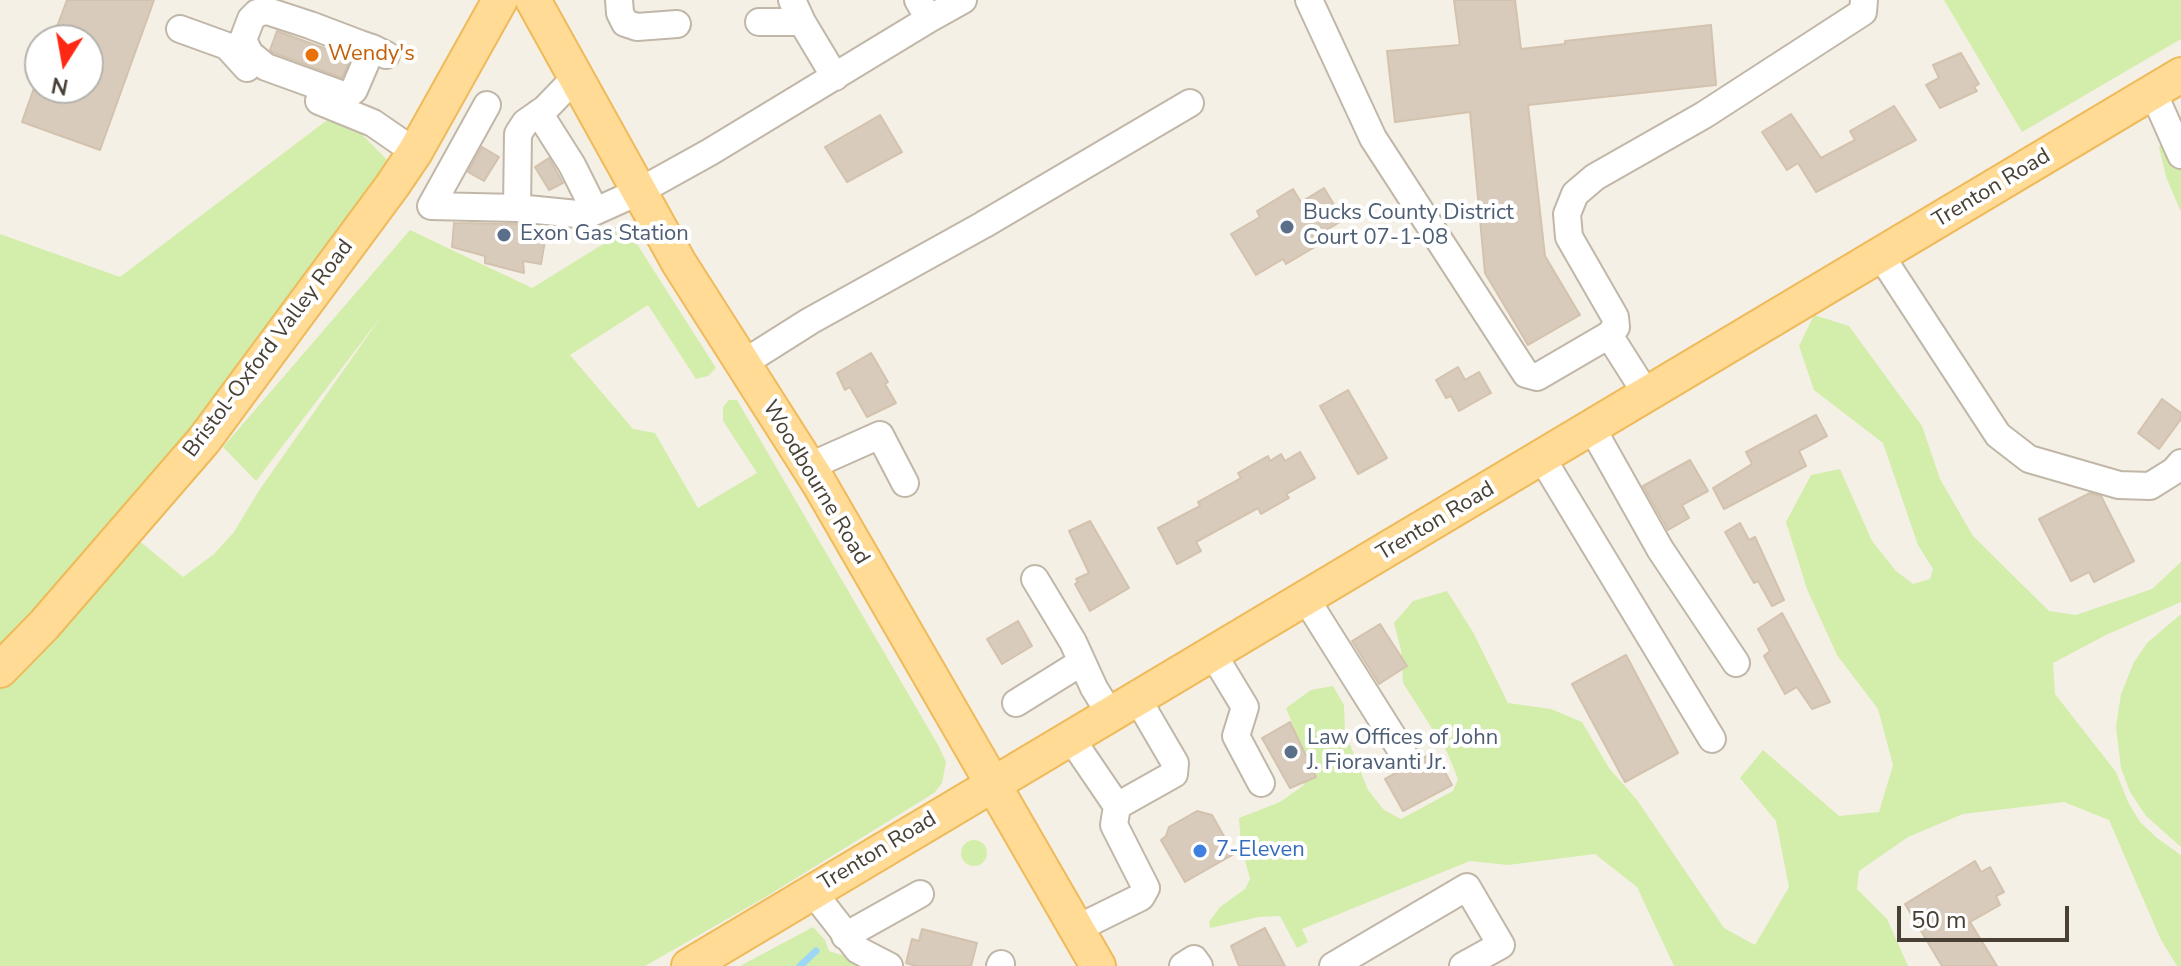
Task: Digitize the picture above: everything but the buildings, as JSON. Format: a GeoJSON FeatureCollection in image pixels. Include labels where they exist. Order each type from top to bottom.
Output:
{"type":"FeatureCollection","features":[{"type":"Feature","properties":{"kind":"main road","name":"Bristol-Oxford Valley Road"},"geometry":{"type":"LineString","coordinates":[[0,670],[44,625],[204,440],[415,152],[500,0]]}},
{"type":"Feature","properties":{"kind":"main road","name":"Woodbourne Road"},"geometry":{"type":"LineString","coordinates":[[533,0],[638,192],[808,467],[1076,929],[1091,964]]}},
{"type":"Feature","properties":{"kind":"main road","name":"Trenton Road"},"geometry":{"type":"LineString","coordinates":[[689,966],[2167,83]]}},
{"type":"Feature","properties":{"kind":"street"},"geometry":{"type":"LineString","coordinates":[[619,0],[625,23],[650,34],[677,24]]}},
{"type":"Feature","properties":{"kind":"street"},"geometry":{"type":"LineString","coordinates":[[392,186],[431,206],[517,208],[587,215],[638,192],[835,77],[924,10],[963,0]]}},
{"type":"Feature","properties":{"kind":"street"},"geometry":{"type":"LineString","coordinates":[[1309,0],[1373,138],[1526,374],[1537,377],[1609,335],[1616,327],[1615,317],[1569,237],[1567,214],[1575,194],[1595,177],[1715,108],[1863,12],[1864,0]]}},
{"type":"Feature","properties":{"kind":"street"},"geometry":{"type":"LineString","coordinates":[[267,11],[378,60],[346,96],[266,67],[250,54],[243,40],[251,19],[257,13],[267,11]]}},
{"type":"Feature","properties":{"kind":"street"},"geometry":{"type":"LineString","coordinates":[[759,22],[797,24],[835,77]]}},
{"type":"Feature","properties":{"kind":"street"},"geometry":{"type":"LineString","coordinates":[[180,29],[227,46],[244,65],[266,81],[358,116],[415,152]]}},
{"type":"Feature","properties":{"kind":"street"},"geometry":{"type":"LineString","coordinates":[[358,116],[378,60]]}},
{"type":"Feature","properties":{"kind":"street"},"geometry":{"type":"LineString","coordinates":[[458,78],[518,134]]}},
{"type":"Feature","properties":{"kind":"street"},"geometry":{"type":"LineString","coordinates":[[517,208],[518,134],[525,123],[575,78]]}},
{"type":"Feature","properties":{"kind":"street"},"geometry":{"type":"LineString","coordinates":[[2167,83],[2181,155]]}},
{"type":"Feature","properties":{"kind":"street"},"geometry":{"type":"LineString","coordinates":[[742,364],[810,321],[983,225],[1190,103]]}},
{"type":"Feature","properties":{"kind":"street"},"geometry":{"type":"LineString","coordinates":[[431,206],[487,105]]}},
{"type":"Feature","properties":{"kind":"street"},"geometry":{"type":"LineString","coordinates":[[539,113],[572,165],[595,211]]}},
{"type":"Feature","properties":{"kind":"street"},"geometry":{"type":"LineString","coordinates":[[1881,256],[1998,435],[2029,459],[2119,485],[2150,486],[2181,463]]}},
{"type":"Feature","properties":{"kind":"street"},"geometry":{"type":"LineString","coordinates":[[1609,335],[1647,395]]}},
{"type":"Feature","properties":{"kind":"street"},"geometry":{"type":"LineString","coordinates":[[1592,428],[1660,549],[1736,663]]}},
{"type":"Feature","properties":{"kind":"street"},"geometry":{"type":"LineString","coordinates":[[808,467],[880,435],[905,483]]}},
{"type":"Feature","properties":{"kind":"street"},"geometry":{"type":"LineString","coordinates":[[1542,458],[1712,739]]}},
{"type":"Feature","properties":{"kind":"street"},"geometry":{"type":"LineString","coordinates":[[1035,579],[1082,662],[1175,763],[1174,774],[1117,806]]}},
{"type":"Feature","properties":{"kind":"street"},"geometry":{"type":"LineString","coordinates":[[1306,599],[1403,753]]}},
{"type":"Feature","properties":{"kind":"street"},"geometry":{"type":"LineString","coordinates":[[1213,654],[1245,707],[1236,736],[1261,783]]}},
{"type":"Feature","properties":{"kind":"street"},"geometry":{"type":"LineString","coordinates":[[1016,703],[1082,662]]}},
{"type":"Feature","properties":{"kind":"street"},"geometry":{"type":"LineString","coordinates":[[1070,737],[1117,806]]}},
{"type":"Feature","properties":{"kind":"street"},"geometry":{"type":"LineString","coordinates":[[1076,929],[1141,897],[1146,888],[1114,825],[1117,806]]}},
{"type":"Feature","properties":{"kind":"street"},"geometry":{"type":"LineString","coordinates":[[1333,966],[1467,887],[1501,945],[1463,966]]}},
{"type":"Feature","properties":{"kind":"street"},"geometry":{"type":"LineString","coordinates":[[812,891],[845,936],[867,956],[889,966]]}},
{"type":"Feature","properties":{"kind":"street"},"geometry":{"type":"LineString","coordinates":[[845,936],[920,894]]}},
{"type":"Feature","properties":{"kind":"street"},"geometry":{"type":"LineString","coordinates":[[1183,966],[1194,959],[1199,966]]}},
{"type":"Feature","properties":{"kind":"green space"},"geometry":{"type":"Polygon","coordinates":[[[1944,0],[2181,0],[2181,39],[2022,132],[1944,0]]]}},
{"type":"Feature","properties":{"kind":"green space"},"geometry":{"type":"Polygon","coordinates":[[[339,111],[389,162],[137,539],[183,577],[214,554],[234,532],[260,489],[383,314],[256,481],[223,447],[410,230],[532,288],[605,243],[613,227],[628,230],[716,368],[708,376],[696,379],[648,305],[570,355],[633,429],[655,433],[698,508],[757,473],[723,421],[723,407],[729,400],[737,400],[938,745],[946,762],[942,783],[934,793],[764,898],[645,966],[0,966],[0,234],[120,277],[339,111]]]}},
{"type":"Feature","properties":{"kind":"green space"},"geometry":{"type":"Polygon","coordinates":[[[2181,125],[2181,212],[2166,177],[2159,147],[2181,125]]]}},
{"type":"Feature","properties":{"kind":"green space"},"geometry":{"type":"Polygon","coordinates":[[[1814,315],[1849,326],[1922,426],[1940,479],[1973,536],[2049,611],[2076,615],[2152,589],[2181,562],[2181,602],[2106,635],[2053,663],[2055,694],[2116,772],[2140,822],[2181,855],[2181,966],[2177,966],[2161,940],[2109,820],[2064,802],[1963,814],[1908,837],[1859,871],[1857,889],[1887,919],[1908,966],[1674,966],[1637,887],[1595,854],[1508,865],[1470,861],[1302,929],[1308,942],[1297,948],[1280,916],[1259,917],[1210,928],[1209,922],[1220,907],[1245,889],[1250,879],[1241,845],[1239,818],[1280,802],[1304,785],[1300,743],[1286,708],[1311,690],[1333,686],[1344,705],[1345,732],[1368,790],[1384,810],[1401,819],[1453,791],[1458,779],[1447,752],[1403,683],[1401,650],[1394,623],[1413,601],[1447,591],[1473,632],[1508,703],[1551,709],[1582,722],[1609,768],[1637,800],[1724,928],[1755,945],[1789,887],[1776,821],[1740,778],[1763,750],[1839,816],[1879,812],[1893,765],[1878,709],[1837,655],[1807,589],[1786,522],[1811,475],[1840,469],[1872,541],[1896,571],[1913,584],[1930,579],[1933,569],[1918,545],[1883,443],[1814,390],[1799,346],[1814,315]]]}},
{"type":"Feature","properties":{"kind":"green space"},"geometry":{"type":"Polygon","coordinates":[[[2181,614],[2181,847],[2146,816],[2130,792],[2121,768],[2116,727],[2121,694],[2134,662],[2147,643],[2181,614]]]}},
{"type":"Feature","properties":{"kind":"green space"},"geometry":{"type":"Polygon","coordinates":[[[974,840],[983,844],[987,853],[983,862],[974,866],[965,862],[961,853],[965,844],[974,840]]]}},
{"type":"Feature","properties":{"kind":"green space"},"geometry":{"type":"Polygon","coordinates":[[[813,927],[825,940],[829,951],[875,966],[740,966],[813,927]]]}},
{"type":"Feature","properties":{"kind":"waterway"},"geometry":{"type":"LineString","coordinates":[[800,966],[816,951]]}},
{"type":"Feature","properties":{"kind":"place","name":"Wendy's"},"geometry":{"type":"Point","coordinates":[312,55]}},
{"type":"Feature","properties":{"kind":"place","name":"Bucks County District Court 07-1-08"},"geometry":{"type":"Point","coordinates":[1287,227]}},
{"type":"Feature","properties":{"kind":"place","name":"Exon Gas Station"},"geometry":{"type":"Point","coordinates":[504,235]}},
{"type":"Feature","properties":{"kind":"place","name":"Law Offices of John J. Fioravanti Jr."},"geometry":{"type":"Point","coordinates":[1291,752]}},
{"type":"Feature","properties":{"kind":"place","name":"7-Eleven"},"geometry":{"type":"Point","coordinates":[1200,851]}}]}
